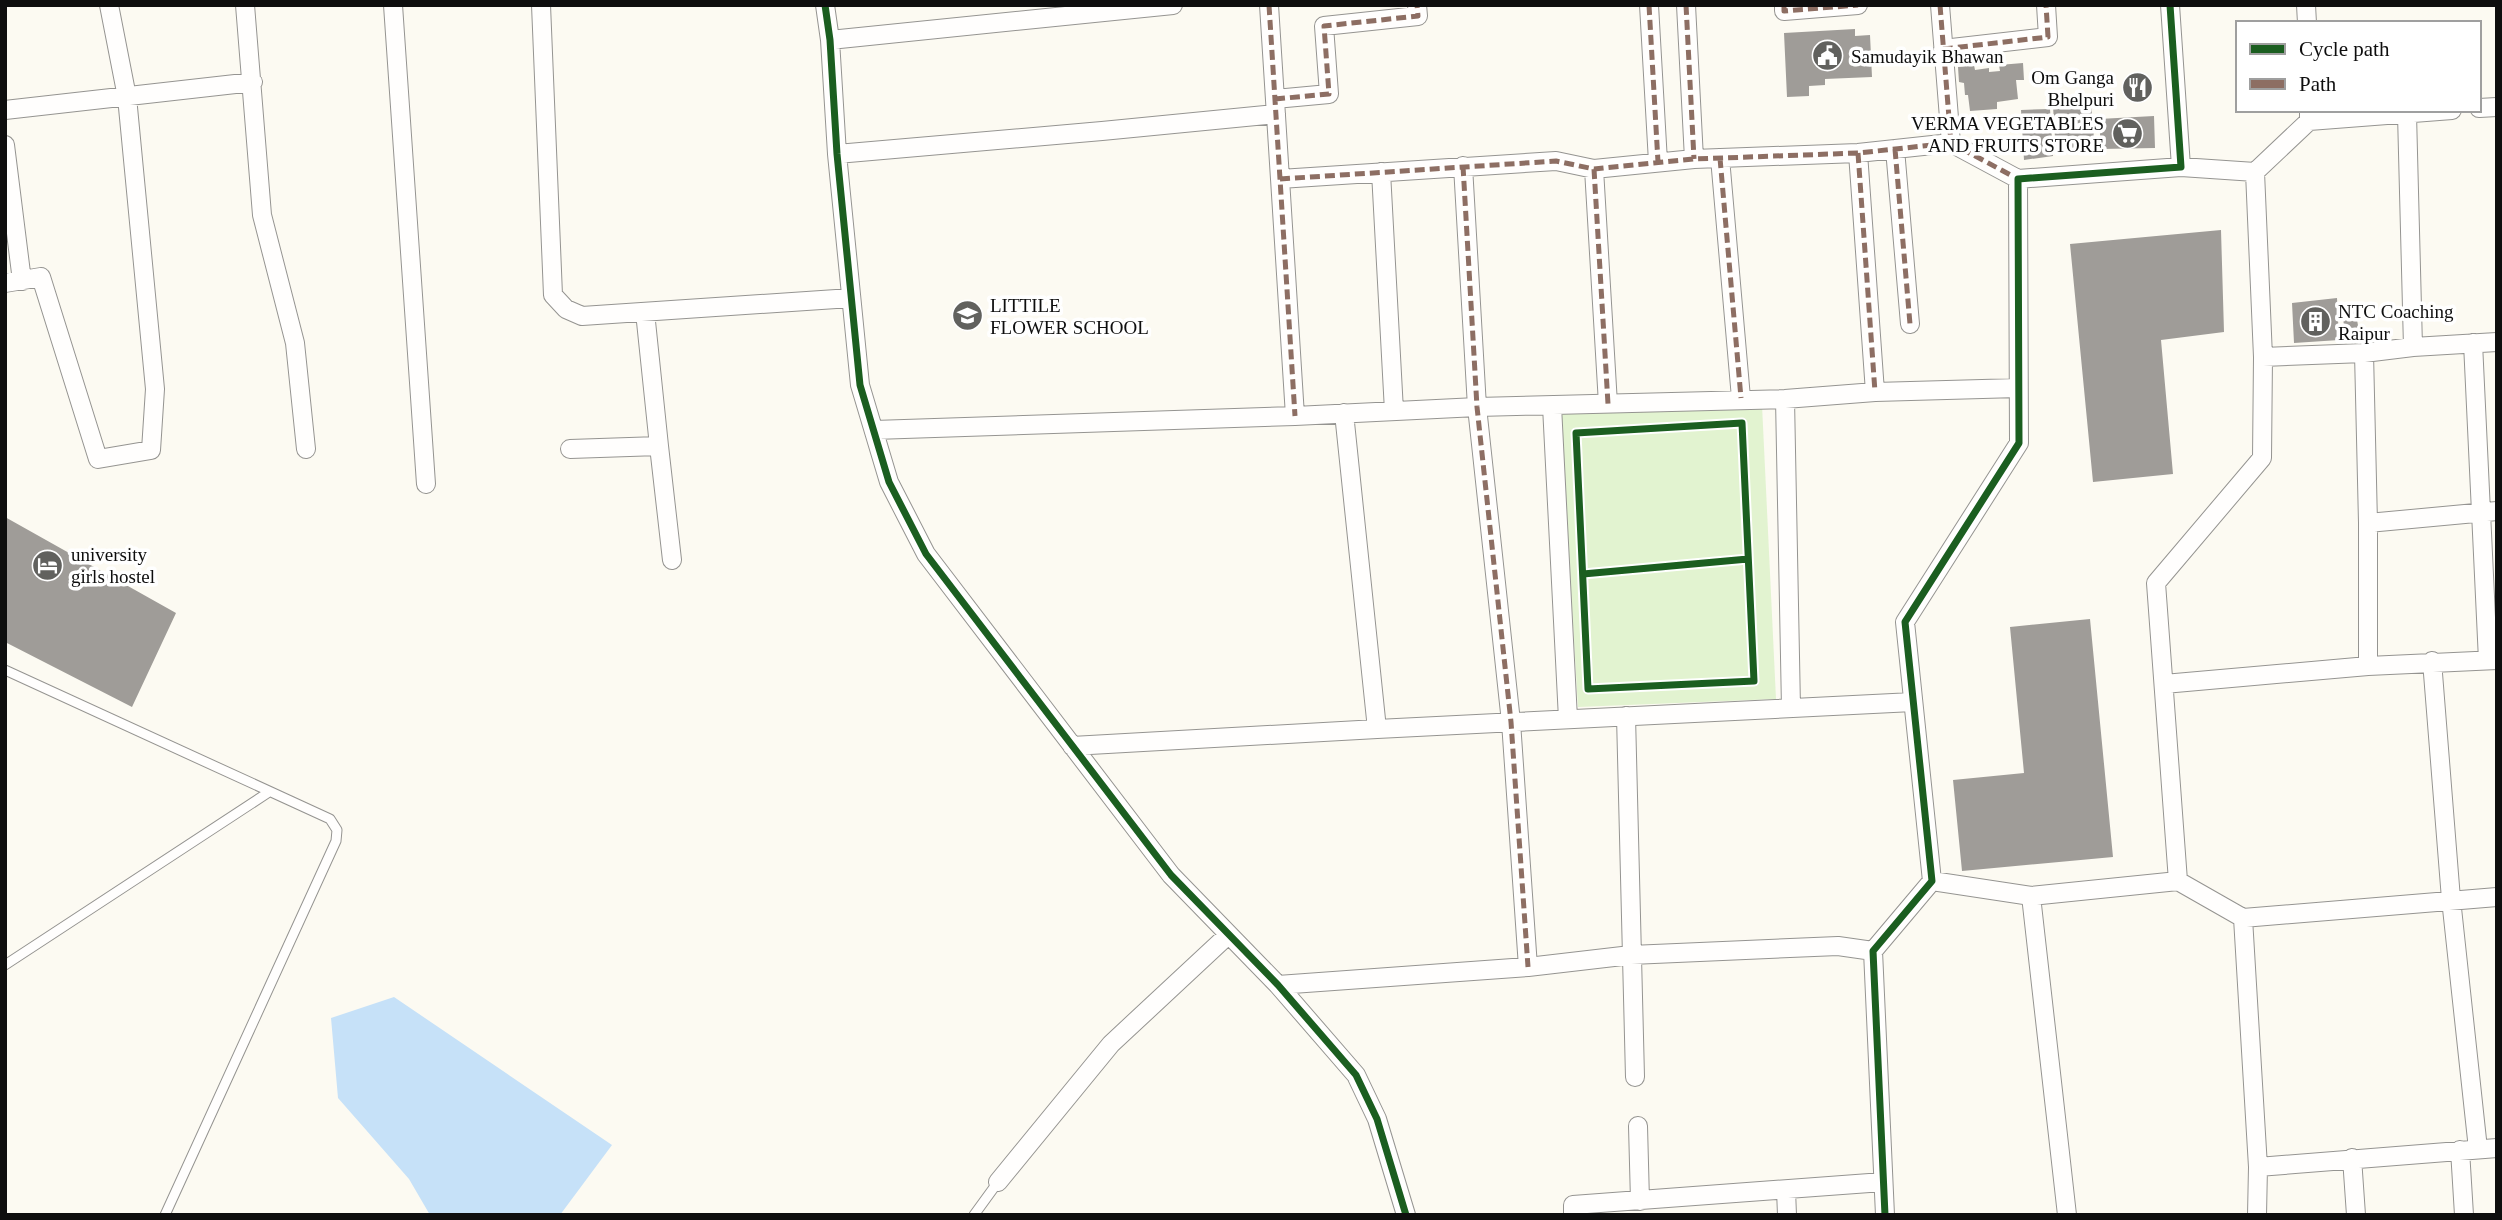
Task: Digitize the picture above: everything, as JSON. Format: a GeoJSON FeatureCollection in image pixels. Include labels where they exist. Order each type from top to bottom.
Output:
{"type":"FeatureCollection","features":[{"type":"Feature","properties":{"kind":"street"},"geometry":{"type":"LineString","coordinates":[[5,145],[13,282],[41,277],[98,459],[151,450],[155,389],[127,97],[109,5]]}},
{"type":"Feature","properties":{"kind":"street"},"geometry":{"type":"LineString","coordinates":[[246,5],[262,215],[295,343],[306,449]]}},
{"type":"Feature","properties":{"kind":"street"},"geometry":{"type":"LineString","coordinates":[[393,5],[426,484]]}},
{"type":"Feature","properties":{"kind":"street"},"geometry":{"type":"LineString","coordinates":[[541,5],[553,295],[566,309],[582,316],[851,298]]}},
{"type":"Feature","properties":{"kind":"street"},"geometry":{"type":"LineString","coordinates":[[825,5],[830,40],[836,154],[860,385],[888,482],[926,554],[1171,875],[1278,985],[1356,1075],[1377,1119],[1406,1215]]}},
{"type":"Feature","properties":{"kind":"street"},"geometry":{"type":"LineString","coordinates":[[830,40],[1173,5]]}},
{"type":"Feature","properties":{"kind":"street"},"geometry":{"type":"LineString","coordinates":[[1269,5],[1295,416]]}},
{"type":"Feature","properties":{"kind":"street"},"geometry":{"type":"LineString","coordinates":[[836,154],[1102,131],[1276,106],[1329,94],[1324,26],[1418,16],[1418,5]]}},
{"type":"Feature","properties":{"kind":"street"},"geometry":{"type":"LineString","coordinates":[[1649,5],[1658,162]]}},
{"type":"Feature","properties":{"kind":"street"},"geometry":{"type":"LineString","coordinates":[[1686,5],[1694,159]]}},
{"type":"Feature","properties":{"kind":"street"},"geometry":{"type":"LineString","coordinates":[[1784,5],[1784,11],[1858,5]]}},
{"type":"Feature","properties":{"kind":"street"},"geometry":{"type":"LineString","coordinates":[[1940,5],[1951,143]]}},
{"type":"Feature","properties":{"kind":"street"},"geometry":{"type":"LineString","coordinates":[[1943,49],[2048,37],[2046,5]]}},
{"type":"Feature","properties":{"kind":"street"},"geometry":{"type":"LineString","coordinates":[[2171,5],[2181,167]]}},
{"type":"Feature","properties":{"kind":"street"},"geometry":{"type":"LineString","coordinates":[[5,110],[253,82]]}},
{"type":"Feature","properties":{"kind":"street"},"geometry":{"type":"LineString","coordinates":[[2178,881],[2156,583],[2262,458],[2263,357],[2255,172],[2309,115],[2430,112]]}},
{"type":"Feature","properties":{"kind":"street"},"geometry":{"type":"LineString","coordinates":[[2407,114],[2413,347]]}},
{"type":"Feature","properties":{"kind":"street"},"geometry":{"type":"LineString","coordinates":[[1280,179],[1556,161],[1594,169],[1694,159],[1858,153],[1951,143],[2018,179],[2181,167],[2255,172]]}},
{"type":"Feature","properties":{"kind":"street"},"geometry":{"type":"LineString","coordinates":[[1895,149],[1910,324]]}},
{"type":"Feature","properties":{"kind":"street"},"geometry":{"type":"LineString","coordinates":[[1858,153],[1875,392]]}},
{"type":"Feature","properties":{"kind":"street"},"geometry":{"type":"LineString","coordinates":[[1720,158],[1741,398]]}},
{"type":"Feature","properties":{"kind":"street"},"geometry":{"type":"LineString","coordinates":[[1463,166],[1478,407],[1511,722],[1528,967]]}},
{"type":"Feature","properties":{"kind":"street"},"geometry":{"type":"LineString","coordinates":[[1594,169],[1608,404]]}},
{"type":"Feature","properties":{"kind":"street"},"geometry":{"type":"LineString","coordinates":[[1381,172],[1394,411]]}},
{"type":"Feature","properties":{"kind":"street"},"geometry":{"type":"LineString","coordinates":[[1885,1215],[1873,951],[1932,881],[1905,622],[2019,443],[2018,179]]}},
{"type":"Feature","properties":{"kind":"street"},"geometry":{"type":"LineString","coordinates":[[645,312],[671,560]]}},
{"type":"Feature","properties":{"kind":"street"},"geometry":{"type":"LineString","coordinates":[[2263,357],[2364,353],[2497,342]]}},
{"type":"Feature","properties":{"kind":"street"},"geometry":{"type":"LineString","coordinates":[[2164,684],[2368,666],[2492,660],[2490,511],[2473,343]]}},
{"type":"Feature","properties":{"kind":"street"},"geometry":{"type":"LineString","coordinates":[[2364,353],[2368,666]]}},
{"type":"Feature","properties":{"kind":"street"},"geometry":{"type":"LineString","coordinates":[[874,430],[1741,398],[1785,399],[1875,392],[2018,388]]}},
{"type":"Feature","properties":{"kind":"street"},"geometry":{"type":"LineString","coordinates":[[1785,399],[1791,708]]}},
{"type":"Feature","properties":{"kind":"street"},"geometry":{"type":"LineString","coordinates":[[1552,407],[1568,719]]}},
{"type":"Feature","properties":{"kind":"street"},"geometry":{"type":"LineString","coordinates":[[1344,413],[1377,729]]}},
{"type":"Feature","properties":{"kind":"street"},"geometry":{"type":"LineString","coordinates":[[570,449],[659,446]]}},
{"type":"Feature","properties":{"kind":"street"},"geometry":{"type":"LineString","coordinates":[[2368,523],[2490,511]]}},
{"type":"Feature","properties":{"kind":"street"},"geometry":{"type":"LineString","coordinates":[[2432,662],[2469,1150],[2464,1215]]}},
{"type":"Feature","properties":{"kind":"street"},"geometry":{"type":"LineString","coordinates":[[1072,746],[1913,702]]}},
{"type":"Feature","properties":{"kind":"street"},"geometry":{"type":"LineString","coordinates":[[1626,716],[1635,1077]]}},
{"type":"Feature","properties":{"kind":"street"},"geometry":{"type":"LineString","coordinates":[[1932,881],[2031,896],[2178,881],[2244,918],[2497,897]]}},
{"type":"Feature","properties":{"kind":"street"},"geometry":{"type":"LineString","coordinates":[[2031,896],[2067,1215]]}},
{"type":"Feature","properties":{"kind":"street"},"geometry":{"type":"LineString","coordinates":[[2244,918],[2258,1167],[2257,1215]]}},
{"type":"Feature","properties":{"kind":"street"},"geometry":{"type":"LineString","coordinates":[[998,1182],[1111,1044],[1228,935]]}},
{"type":"Feature","properties":{"kind":"street"},"geometry":{"type":"LineString","coordinates":[[1278,985],[1528,967],[1631,955],[1838,946],[1873,951]]}},
{"type":"Feature","properties":{"kind":"street"},"geometry":{"type":"LineString","coordinates":[[1637,1126],[1640,1201]]}},
{"type":"Feature","properties":{"kind":"street"},"geometry":{"type":"LineString","coordinates":[[2258,1167],[2497,1148]]}},
{"type":"Feature","properties":{"kind":"street"},"geometry":{"type":"LineString","coordinates":[[2352,1158],[2356,1215]]}},
{"type":"Feature","properties":{"kind":"street"},"geometry":{"type":"LineString","coordinates":[[1573,1215],[1573,1205],[1640,1201],[1665,1207],[1786,1190],[1883,1181]]}},
{"type":"Feature","properties":{"kind":"street"},"geometry":{"type":"LineString","coordinates":[[1786,1190],[1787,1215]]}},
{"type":"Feature","properties":{"kind":"lane"},"geometry":{"type":"LineString","coordinates":[[5,670],[330,819],[337,830],[336,841],[165,1215]]}},
{"type":"Feature","properties":{"kind":"lane"},"geometry":{"type":"LineString","coordinates":[[5,965],[268,792]]}},
{"type":"Feature","properties":{"kind":"lane"},"geometry":{"type":"LineString","coordinates":[[974,1215],[998,1182]]}},
{"type":"Feature","properties":{"kind":"green space"},"geometry":{"type":"Polygon","coordinates":[[[1762,405],[1776,699],[1578,707],[1560,412],[1762,405]]]}},
{"type":"Feature","properties":{"kind":"water"},"geometry":{"type":"Polygon","coordinates":[[[394,997],[612,1145],[560,1215],[430,1215],[409,1179],[338,1098],[331,1018],[394,997]]]}},
{"type":"Feature","properties":{"kind":"building","name":"Samudayik Bhawan"},"geometry":{"type":"Polygon","coordinates":[[[1855,29],[1855,36],[1870,35],[1872,77],[1825,79],[1825,85],[1809,86],[1809,96],[1787,97],[1784,33],[1855,29]]]}},
{"type":"Feature","properties":{"kind":"building"},"geometry":{"type":"Polygon","coordinates":[[[2023,63],[2024,80],[2016,80],[2018,99],[1997,102],[1997,109],[1970,111],[1964,83],[1959,82],[1958,67],[1974,65],[1975,70],[1989,68],[1989,72],[2000,71],[1999,65],[2023,63]]]}},
{"type":"Feature","properties":{"kind":"building"},"geometry":{"type":"Polygon","coordinates":[[[2091,103],[2095,151],[2056,154],[2053,106],[2091,103]]]}},
{"type":"Feature","properties":{"kind":"building"},"geometry":{"type":"Polygon","coordinates":[[[2050,109],[2053,156],[2024,160],[2021,110],[2050,109]]]}},
{"type":"Feature","properties":{"kind":"building","name":"VERMA VEGETABLES AND FRUITS STORE"},"geometry":{"type":"Polygon","coordinates":[[[2154,116],[2155,148],[2101,149],[2099,119],[2154,116]]]}},
{"type":"Feature","properties":{"kind":"building"},"geometry":{"type":"Polygon","coordinates":[[[2221,230],[2224,332],[2161,340],[2173,474],[2093,482],[2070,244],[2221,230]]]}},
{"type":"Feature","properties":{"kind":"building","name":"NTC Coaching Raipur"},"geometry":{"type":"Polygon","coordinates":[[[2337,298],[2339,340],[2294,343],[2292,303],[2337,298]]]}},
{"type":"Feature","properties":{"kind":"building"},"geometry":{"type":"Polygon","coordinates":[[[2355,308],[2360,337],[2346,340],[2342,311],[2355,308]]]}},
{"type":"Feature","properties":{"kind":"building","name":"university girls hostel"},"geometry":{"type":"Polygon","coordinates":[[[5,517],[176,613],[132,707],[5,642],[5,517]]]}},
{"type":"Feature","properties":{"kind":"building"},"geometry":{"type":"Polygon","coordinates":[[[2090,619],[2113,857],[1962,871],[1953,780],[2024,773],[2010,627],[2090,619]]]}},
{"type":"Feature","properties":{"kind":"marked path"},"geometry":{"type":"LineString","coordinates":[[1269,5],[1295,416]]}},
{"type":"Feature","properties":{"kind":"marked path"},"geometry":{"type":"LineString","coordinates":[[1275,99],[1329,94],[1324,26],[1418,16],[1417,5]]}},
{"type":"Feature","properties":{"kind":"marked path"},"geometry":{"type":"LineString","coordinates":[[1649,5],[1658,162]]}},
{"type":"Feature","properties":{"kind":"marked path"},"geometry":{"type":"LineString","coordinates":[[1686,5],[1694,159]]}},
{"type":"Feature","properties":{"kind":"marked path"},"geometry":{"type":"LineString","coordinates":[[1784,5],[1784,11],[1858,5]]}},
{"type":"Feature","properties":{"kind":"marked path"},"geometry":{"type":"LineString","coordinates":[[1940,5],[1951,143],[2018,179]]}},
{"type":"Feature","properties":{"kind":"marked path"},"geometry":{"type":"LineString","coordinates":[[1943,49],[2048,37],[2046,5]]}},
{"type":"Feature","properties":{"kind":"marked path"},"geometry":{"type":"LineString","coordinates":[[1280,179],[1556,161],[1594,169],[1694,159],[1858,153],[1951,143]]}},
{"type":"Feature","properties":{"kind":"marked path"},"geometry":{"type":"LineString","coordinates":[[1895,149],[1910,324]]}},
{"type":"Feature","properties":{"kind":"marked path"},"geometry":{"type":"LineString","coordinates":[[1858,153],[1875,392]]}},
{"type":"Feature","properties":{"kind":"marked path"},"geometry":{"type":"LineString","coordinates":[[1720,158],[1741,398]]}},
{"type":"Feature","properties":{"kind":"marked path"},"geometry":{"type":"LineString","coordinates":[[1463,166],[1477,407],[1511,722],[1528,967]]}},
{"type":"Feature","properties":{"kind":"marked path"},"geometry":{"type":"LineString","coordinates":[[1594,169],[1608,404]]}},
{"type":"Feature","properties":{"kind":"cycle path"},"geometry":{"type":"LineString","coordinates":[[825,5],[860,385],[889,482],[926,554],[1171,875],[1278,985],[1356,1075],[1377,1119],[1406,1215]]}},
{"type":"Feature","properties":{"kind":"cycle path"},"geometry":{"type":"LineString","coordinates":[[1885,1215],[1873,951],[1932,881],[1905,622],[2019,443],[2018,179],[2181,167],[2170,5]]}},
{"type":"Feature","properties":{"kind":"cycle path"},"geometry":{"type":"LineString","coordinates":[[1742,423],[1754,681],[1588,689],[1576,433],[1742,423]]}},
{"type":"Feature","properties":{"kind":"cycle path"},"geometry":{"type":"LineString","coordinates":[[1583,574],[1748,559]]}},
{"type":"Feature","properties":{"kind":"place","name":"Samudayik Bhawan"},"geometry":{"type":"Point","coordinates":[1828,56]}},
{"type":"Feature","properties":{"kind":"place","name":"Om Ganga Bhelpuri"},"geometry":{"type":"Point","coordinates":[2137,88]}},
{"type":"Feature","properties":{"kind":"place","name":"VERMA VEGETABLES AND FRUITS STORE"},"geometry":{"type":"Point","coordinates":[2127,134]}},
{"type":"Feature","properties":{"kind":"place","name":"LITTILE FLOWER SCHOOL"},"geometry":{"type":"Point","coordinates":[967,316]}},
{"type":"Feature","properties":{"kind":"place","name":"NTC Coaching Raipur"},"geometry":{"type":"Point","coordinates":[2315,322]}},
{"type":"Feature","properties":{"kind":"place","name":"university girls hostel"},"geometry":{"type":"Point","coordinates":[48,565]}}]}
